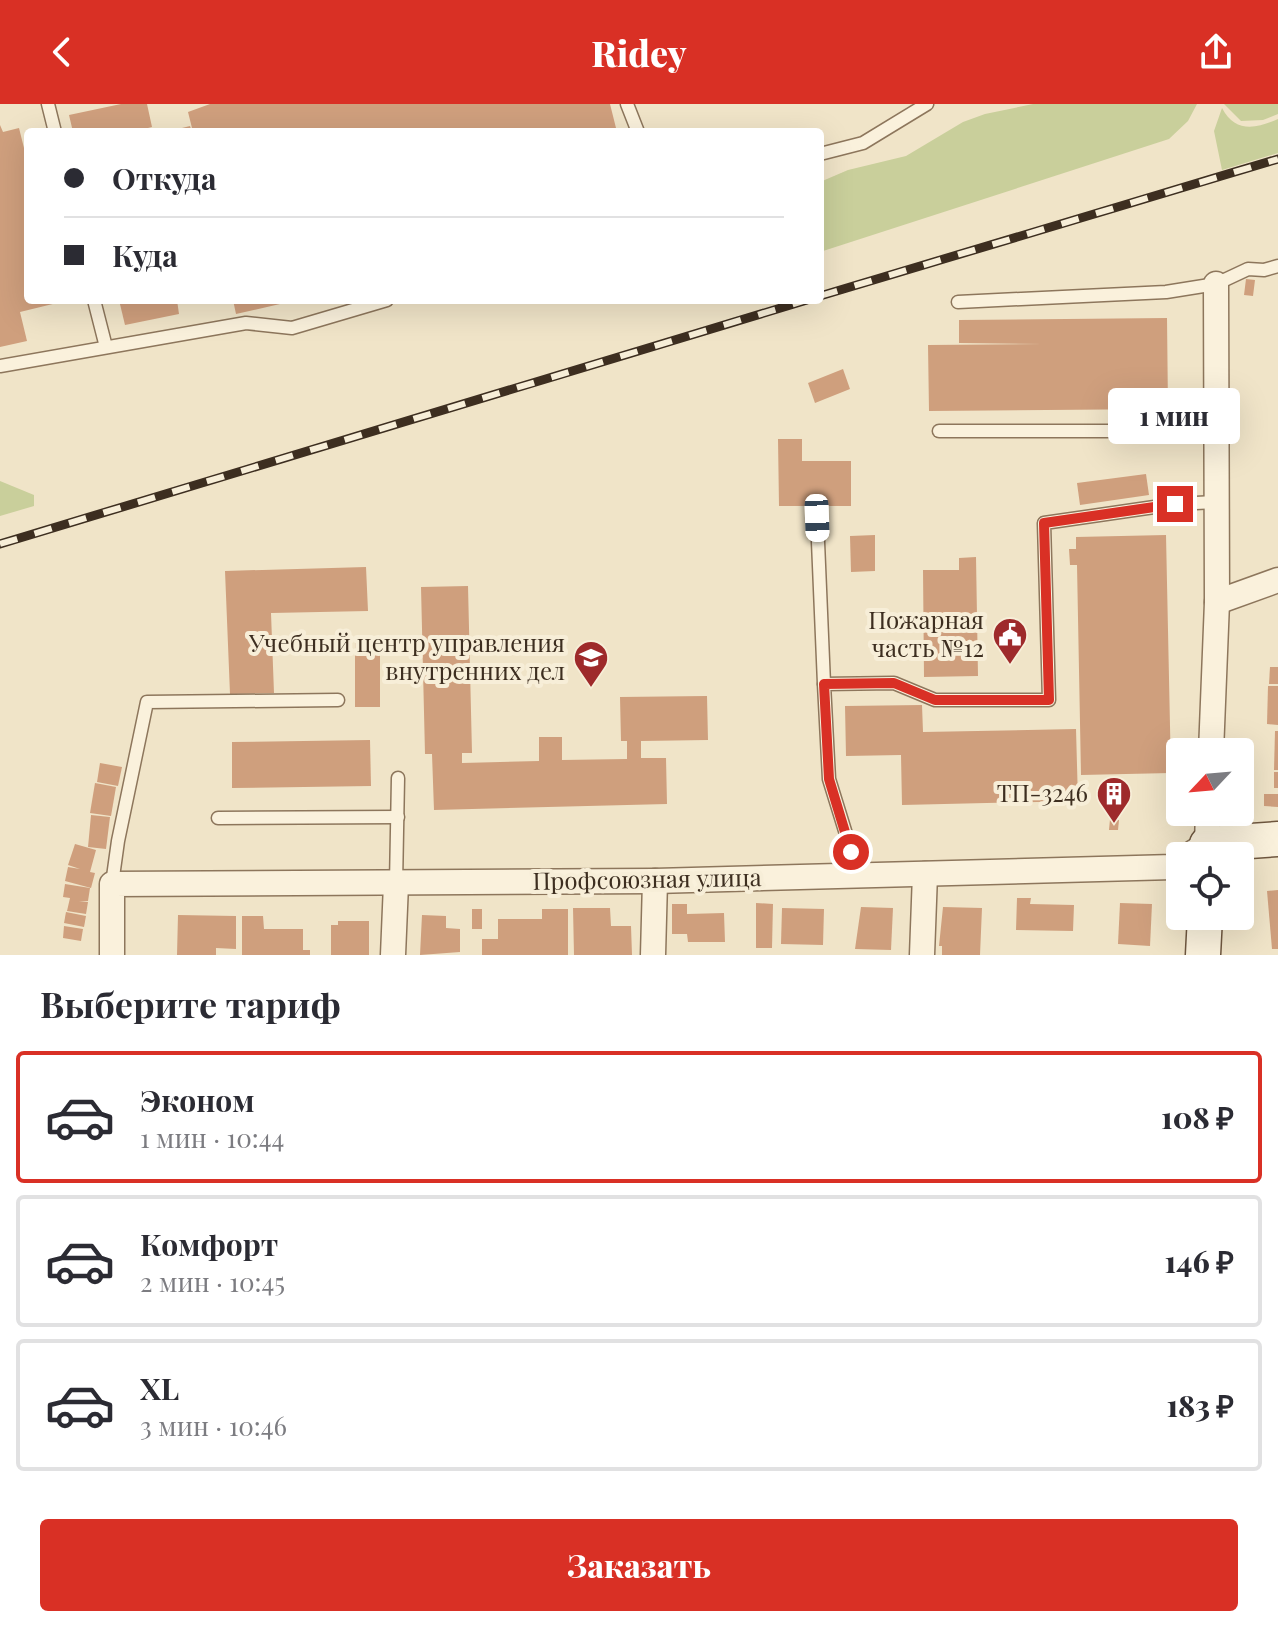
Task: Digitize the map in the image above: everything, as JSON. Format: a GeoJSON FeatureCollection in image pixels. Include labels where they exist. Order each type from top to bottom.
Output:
{"type":"FeatureCollection","features":[{"type":"Feature","properties":{"kind":"street"},"geometry":{"type":"LineString","coordinates":[[1212,738],[1217,602],[1216,284]]}},
{"type":"Feature","properties":{"kind":"street"},"geometry":{"type":"LineString","coordinates":[[1217,602],[1278,580]]}},
{"type":"Feature","properties":{"kind":"street","name":"Профсоюзная улица"},"geometry":{"type":"LineString","coordinates":[[1244,842],[1278,839]]}},
{"type":"Feature","properties":{"kind":"street","name":"Профсоюзная улица"},"geometry":{"type":"LineString","coordinates":[[112,884],[655,881],[1166,867]]}},
{"type":"Feature","properties":{"kind":"street"},"geometry":{"type":"LineString","coordinates":[[922,955],[925,874]]}},
{"type":"Feature","properties":{"kind":"street"},"geometry":{"type":"LineString","coordinates":[[653,955],[655,881]]}},
{"type":"Feature","properties":{"kind":"street"},"geometry":{"type":"LineString","coordinates":[[112,884],[112,955]]}},
{"type":"Feature","properties":{"kind":"street"},"geometry":{"type":"LineString","coordinates":[[393,955],[396,884]]}},
{"type":"Feature","properties":{"kind":"street"},"geometry":{"type":"LineString","coordinates":[[1203,955],[1204,930]]}},
{"type":"Feature","properties":{"kind":"lane"},"geometry":{"type":"LineString","coordinates":[[49,104],[54,128]]}},
{"type":"Feature","properties":{"kind":"lane"},"geometry":{"type":"LineString","coordinates":[[627,104],[636,128]]}},
{"type":"Feature","properties":{"kind":"lane"},"geometry":{"type":"LineString","coordinates":[[824,153],[863,143],[920,104],[927,104]]}},
{"type":"Feature","properties":{"kind":"lane"},"geometry":{"type":"LineString","coordinates":[[958,302],[1166,292],[1216,284],[1248,269],[1264,270],[1278,266]]}},
{"type":"Feature","properties":{"kind":"lane"},"geometry":{"type":"LineString","coordinates":[[95,304],[106,347]]}},
{"type":"Feature","properties":{"kind":"lane"},"geometry":{"type":"LineString","coordinates":[[0,366],[246,323],[292,328],[373,304]]}},
{"type":"Feature","properties":{"kind":"lane"},"geometry":{"type":"LineString","coordinates":[[939,431],[1216,431]]}},
{"type":"Feature","properties":{"kind":"lane"},"geometry":{"type":"LineString","coordinates":[[824,684],[894,683],[935,700],[1049,700],[1044,523],[1216,502]]}},
{"type":"Feature","properties":{"kind":"lane"},"geometry":{"type":"LineString","coordinates":[[817,518],[829,779],[859,876]]}},
{"type":"Feature","properties":{"kind":"lane"},"geometry":{"type":"LineString","coordinates":[[112,884],[147,702],[338,700]]}},
{"type":"Feature","properties":{"kind":"lane"},"geometry":{"type":"LineString","coordinates":[[396,884],[398,778]]}},
{"type":"Feature","properties":{"kind":"lane"},"geometry":{"type":"LineString","coordinates":[[218,818],[398,817]]}},
{"type":"Feature","properties":{"kind":"green space"},"geometry":{"type":"Polygon","coordinates":[[[1033,104],[1197,104],[1188,121],[1169,139],[824,251],[824,180],[848,170],[906,156],[963,122],[1033,104]]]}},
{"type":"Feature","properties":{"kind":"green space"},"geometry":{"type":"Polygon","coordinates":[[[1224,104],[1278,104],[1278,114],[1263,120],[1241,121],[1224,104]]]}},
{"type":"Feature","properties":{"kind":"green space"},"geometry":{"type":"Polygon","coordinates":[[[1222,108],[1233,122],[1247,127],[1278,119],[1278,153],[1222,170],[1214,131],[1222,108]]]}},
{"type":"Feature","properties":{"kind":"green space"},"geometry":{"type":"Polygon","coordinates":[[[0,481],[34,495],[34,506],[0,516],[0,481]]]}},
{"type":"Feature","properties":{"kind":"building"},"geometry":{"type":"Polygon","coordinates":[[[121,104],[147,104],[152,127],[72,128],[69,115],[121,104]]]}},
{"type":"Feature","properties":{"kind":"building"},"geometry":{"type":"Polygon","coordinates":[[[210,104],[610,104],[616,128],[192,128],[188,112],[210,104]]]}},
{"type":"Feature","properties":{"kind":"building"},"geometry":{"type":"Polygon","coordinates":[[[0,125],[3,132],[19,128],[24,148],[24,304],[53,304],[20,312],[27,341],[0,347],[0,125]]]}},
{"type":"Feature","properties":{"kind":"building"},"geometry":{"type":"Polygon","coordinates":[[[1246,279],[1255,280],[1253,296],[1244,295],[1246,279]]]}},
{"type":"Feature","properties":{"kind":"building"},"geometry":{"type":"Polygon","coordinates":[[[120,304],[178,304],[179,314],[125,325],[120,304]]]}},
{"type":"Feature","properties":{"kind":"building"},"geometry":{"type":"Polygon","coordinates":[[[234,304],[280,304],[236,314],[234,304]]]}},
{"type":"Feature","properties":{"kind":"building"},"geometry":{"type":"Polygon","coordinates":[[[1167,318],[1168,409],[929,411],[928,345],[1043,344],[959,343],[959,320],[1167,318]]]}},
{"type":"Feature","properties":{"kind":"building"},"geometry":{"type":"Polygon","coordinates":[[[843,369],[850,389],[815,403],[808,383],[843,369]]]}},
{"type":"Feature","properties":{"kind":"building"},"geometry":{"type":"Polygon","coordinates":[[[778,439],[802,439],[802,461],[851,461],[851,506],[779,506],[778,439]]]}},
{"type":"Feature","properties":{"kind":"building"},"geometry":{"type":"Polygon","coordinates":[[[1146,474],[1149,495],[1080,505],[1077,483],[1146,474]]]}},
{"type":"Feature","properties":{"kind":"building"},"geometry":{"type":"Polygon","coordinates":[[[875,535],[875,571],[851,572],[850,536],[875,535]]]}},
{"type":"Feature","properties":{"kind":"building"},"geometry":{"type":"Polygon","coordinates":[[[1166,535],[1170,738],[1166,738],[1166,773],[1081,775],[1077,565],[1070,565],[1069,549],[1076,549],[1076,537],[1166,535]]]}},
{"type":"Feature","properties":{"kind":"building"},"geometry":{"type":"Polygon","coordinates":[[[976,557],[978,676],[924,677],[923,570],[959,570],[959,558],[976,557]]]}},
{"type":"Feature","properties":{"kind":"building"},"geometry":{"type":"Polygon","coordinates":[[[366,567],[368,611],[271,613],[274,693],[230,694],[225,571],[366,567]]]}},
{"type":"Feature","properties":{"kind":"building"},"geometry":{"type":"Polygon","coordinates":[[[468,586],[472,753],[462,753],[462,763],[539,761],[539,737],[562,737],[562,760],[627,759],[627,741],[621,741],[620,697],[707,696],[708,740],[641,741],[641,758],[666,758],[667,804],[434,810],[432,754],[425,754],[421,587],[468,586]]]}},
{"type":"Feature","properties":{"kind":"building"},"geometry":{"type":"Polygon","coordinates":[[[355,638],[380,638],[380,707],[355,707],[355,638]]]}},
{"type":"Feature","properties":{"kind":"building"},"geometry":{"type":"Polygon","coordinates":[[[1270,667],[1278,667],[1278,684],[1269,684],[1270,667]]]}},
{"type":"Feature","properties":{"kind":"building"},"geometry":{"type":"Polygon","coordinates":[[[1268,686],[1278,686],[1278,725],[1267,724],[1268,686]]]}},
{"type":"Feature","properties":{"kind":"building"},"geometry":{"type":"Polygon","coordinates":[[[922,705],[923,732],[1076,729],[1078,801],[902,805],[901,755],[846,756],[845,706],[922,705]]]}},
{"type":"Feature","properties":{"kind":"building"},"geometry":{"type":"Polygon","coordinates":[[[1275,731],[1278,731],[1278,770],[1274,770],[1275,731]]]}},
{"type":"Feature","properties":{"kind":"building"},"geometry":{"type":"Polygon","coordinates":[[[370,740],[371,786],[232,788],[232,742],[370,740]]]}},
{"type":"Feature","properties":{"kind":"building"},"geometry":{"type":"Polygon","coordinates":[[[100,763],[122,767],[118,786],[97,782],[100,763]]]}},
{"type":"Feature","properties":{"kind":"building"},"geometry":{"type":"Polygon","coordinates":[[[1274,772],[1278,772],[1278,788],[1274,788],[1274,772]]]}},
{"type":"Feature","properties":{"kind":"building"},"geometry":{"type":"Polygon","coordinates":[[[95,783],[116,787],[111,816],[90,813],[95,783]]]}},
{"type":"Feature","properties":{"kind":"building"},"geometry":{"type":"Polygon","coordinates":[[[1264,794],[1278,794],[1278,807],[1264,806],[1264,794]]]}},
{"type":"Feature","properties":{"kind":"building"},"geometry":{"type":"Polygon","coordinates":[[[91,815],[110,817],[106,849],[88,847],[91,815]]]}},
{"type":"Feature","properties":{"kind":"building","name":"ТП-3246"},"geometry":{"type":"Polygon","coordinates":[[[1110,819],[1119,820],[1118,830],[1109,830],[1110,819]]]}},
{"type":"Feature","properties":{"kind":"building"},"geometry":{"type":"Polygon","coordinates":[[[75,844],[96,850],[90,872],[95,873],[91,888],[65,881],[68,867],[80,869],[68,865],[75,844]]]}},
{"type":"Feature","properties":{"kind":"building"},"geometry":{"type":"Polygon","coordinates":[[[65,884],[90,888],[88,901],[79,901],[88,902],[86,914],[67,911],[70,898],[63,897],[65,884]]]}},
{"type":"Feature","properties":{"kind":"building"},"geometry":{"type":"Polygon","coordinates":[[[1278,890],[1278,949],[1272,949],[1267,891],[1278,890]]]}},
{"type":"Feature","properties":{"kind":"building"},"geometry":{"type":"Polygon","coordinates":[[[1017,898],[1031,898],[1030,904],[1074,905],[1073,931],[1016,930],[1017,898]]]}},
{"type":"Feature","properties":{"kind":"building"},"geometry":{"type":"Polygon","coordinates":[[[756,903],[773,904],[772,948],[756,948],[756,903]]]}},
{"type":"Feature","properties":{"kind":"building"},"geometry":{"type":"Polygon","coordinates":[[[1120,903],[1152,904],[1150,946],[1118,944],[1120,903]]]}},
{"type":"Feature","properties":{"kind":"building"},"geometry":{"type":"Polygon","coordinates":[[[672,904],[687,904],[687,914],[724,913],[725,942],[688,942],[687,934],[672,934],[672,904]]]}},
{"type":"Feature","properties":{"kind":"building"},"geometry":{"type":"Polygon","coordinates":[[[861,907],[893,908],[891,950],[855,949],[861,907]]]}},
{"type":"Feature","properties":{"kind":"building"},"geometry":{"type":"Polygon","coordinates":[[[943,907],[982,908],[980,955],[942,955],[942,946],[939,946],[943,907]]]}},
{"type":"Feature","properties":{"kind":"building"},"geometry":{"type":"Polygon","coordinates":[[[573,908],[610,908],[611,926],[631,926],[632,955],[574,955],[573,908]]]}},
{"type":"Feature","properties":{"kind":"building"},"geometry":{"type":"Polygon","coordinates":[[[782,908],[824,909],[823,945],[781,944],[782,908]]]}},
{"type":"Feature","properties":{"kind":"building"},"geometry":{"type":"Polygon","coordinates":[[[472,909],[482,909],[482,929],[472,929],[472,909]]]}},
{"type":"Feature","properties":{"kind":"building"},"geometry":{"type":"Polygon","coordinates":[[[542,909],[568,909],[568,955],[482,955],[482,939],[498,939],[498,919],[542,919],[542,909]]]}},
{"type":"Feature","properties":{"kind":"building"},"geometry":{"type":"Polygon","coordinates":[[[66,912],[86,916],[84,927],[64,923],[66,912]]]}},
{"type":"Feature","properties":{"kind":"building"},"geometry":{"type":"Polygon","coordinates":[[[178,915],[236,916],[236,949],[216,948],[216,955],[177,955],[178,915]]]}},
{"type":"Feature","properties":{"kind":"building"},"geometry":{"type":"Polygon","coordinates":[[[422,915],[446,916],[446,928],[460,929],[460,952],[420,955],[422,915]]]}},
{"type":"Feature","properties":{"kind":"building"},"geometry":{"type":"Polygon","coordinates":[[[242,916],[263,916],[264,929],[303,929],[303,950],[310,950],[310,955],[242,955],[242,916]]]}},
{"type":"Feature","properties":{"kind":"building"},"geometry":{"type":"Polygon","coordinates":[[[338,921],[369,921],[369,955],[331,955],[331,925],[338,925],[338,921]]]}},
{"type":"Feature","properties":{"kind":"building"},"geometry":{"type":"Polygon","coordinates":[[[64,926],[83,929],[81,941],[63,938],[64,926]]]}},
{"type":"Feature","properties":{"kind":"railway"},"geometry":{"type":"LineString","coordinates":[[824,295],[1278,159]]}},
{"type":"Feature","properties":{"kind":"railway"},"geometry":{"type":"LineString","coordinates":[[0,544],[794,304]]}},
{"type":"Feature","properties":{"kind":"place","name":"Пожарная часть №12"},"geometry":{"type":"Point","coordinates":[1010,666]}},
{"type":"Feature","properties":{"kind":"place","name":"Учебный центр управления внутренних дел"},"geometry":{"type":"Point","coordinates":[591,689]}},
{"type":"Feature","properties":{"kind":"place","name":"ТП-3246"},"geometry":{"type":"Point","coordinates":[1114,825]}},
{"type":"Feature","properties":{"kind":"route"},"geometry":{"type":"LineString","coordinates":[[851,852],[829,779],[824,684],[894,683],[935,700],[1049,700],[1044,523],[1175,504]]}}]}
